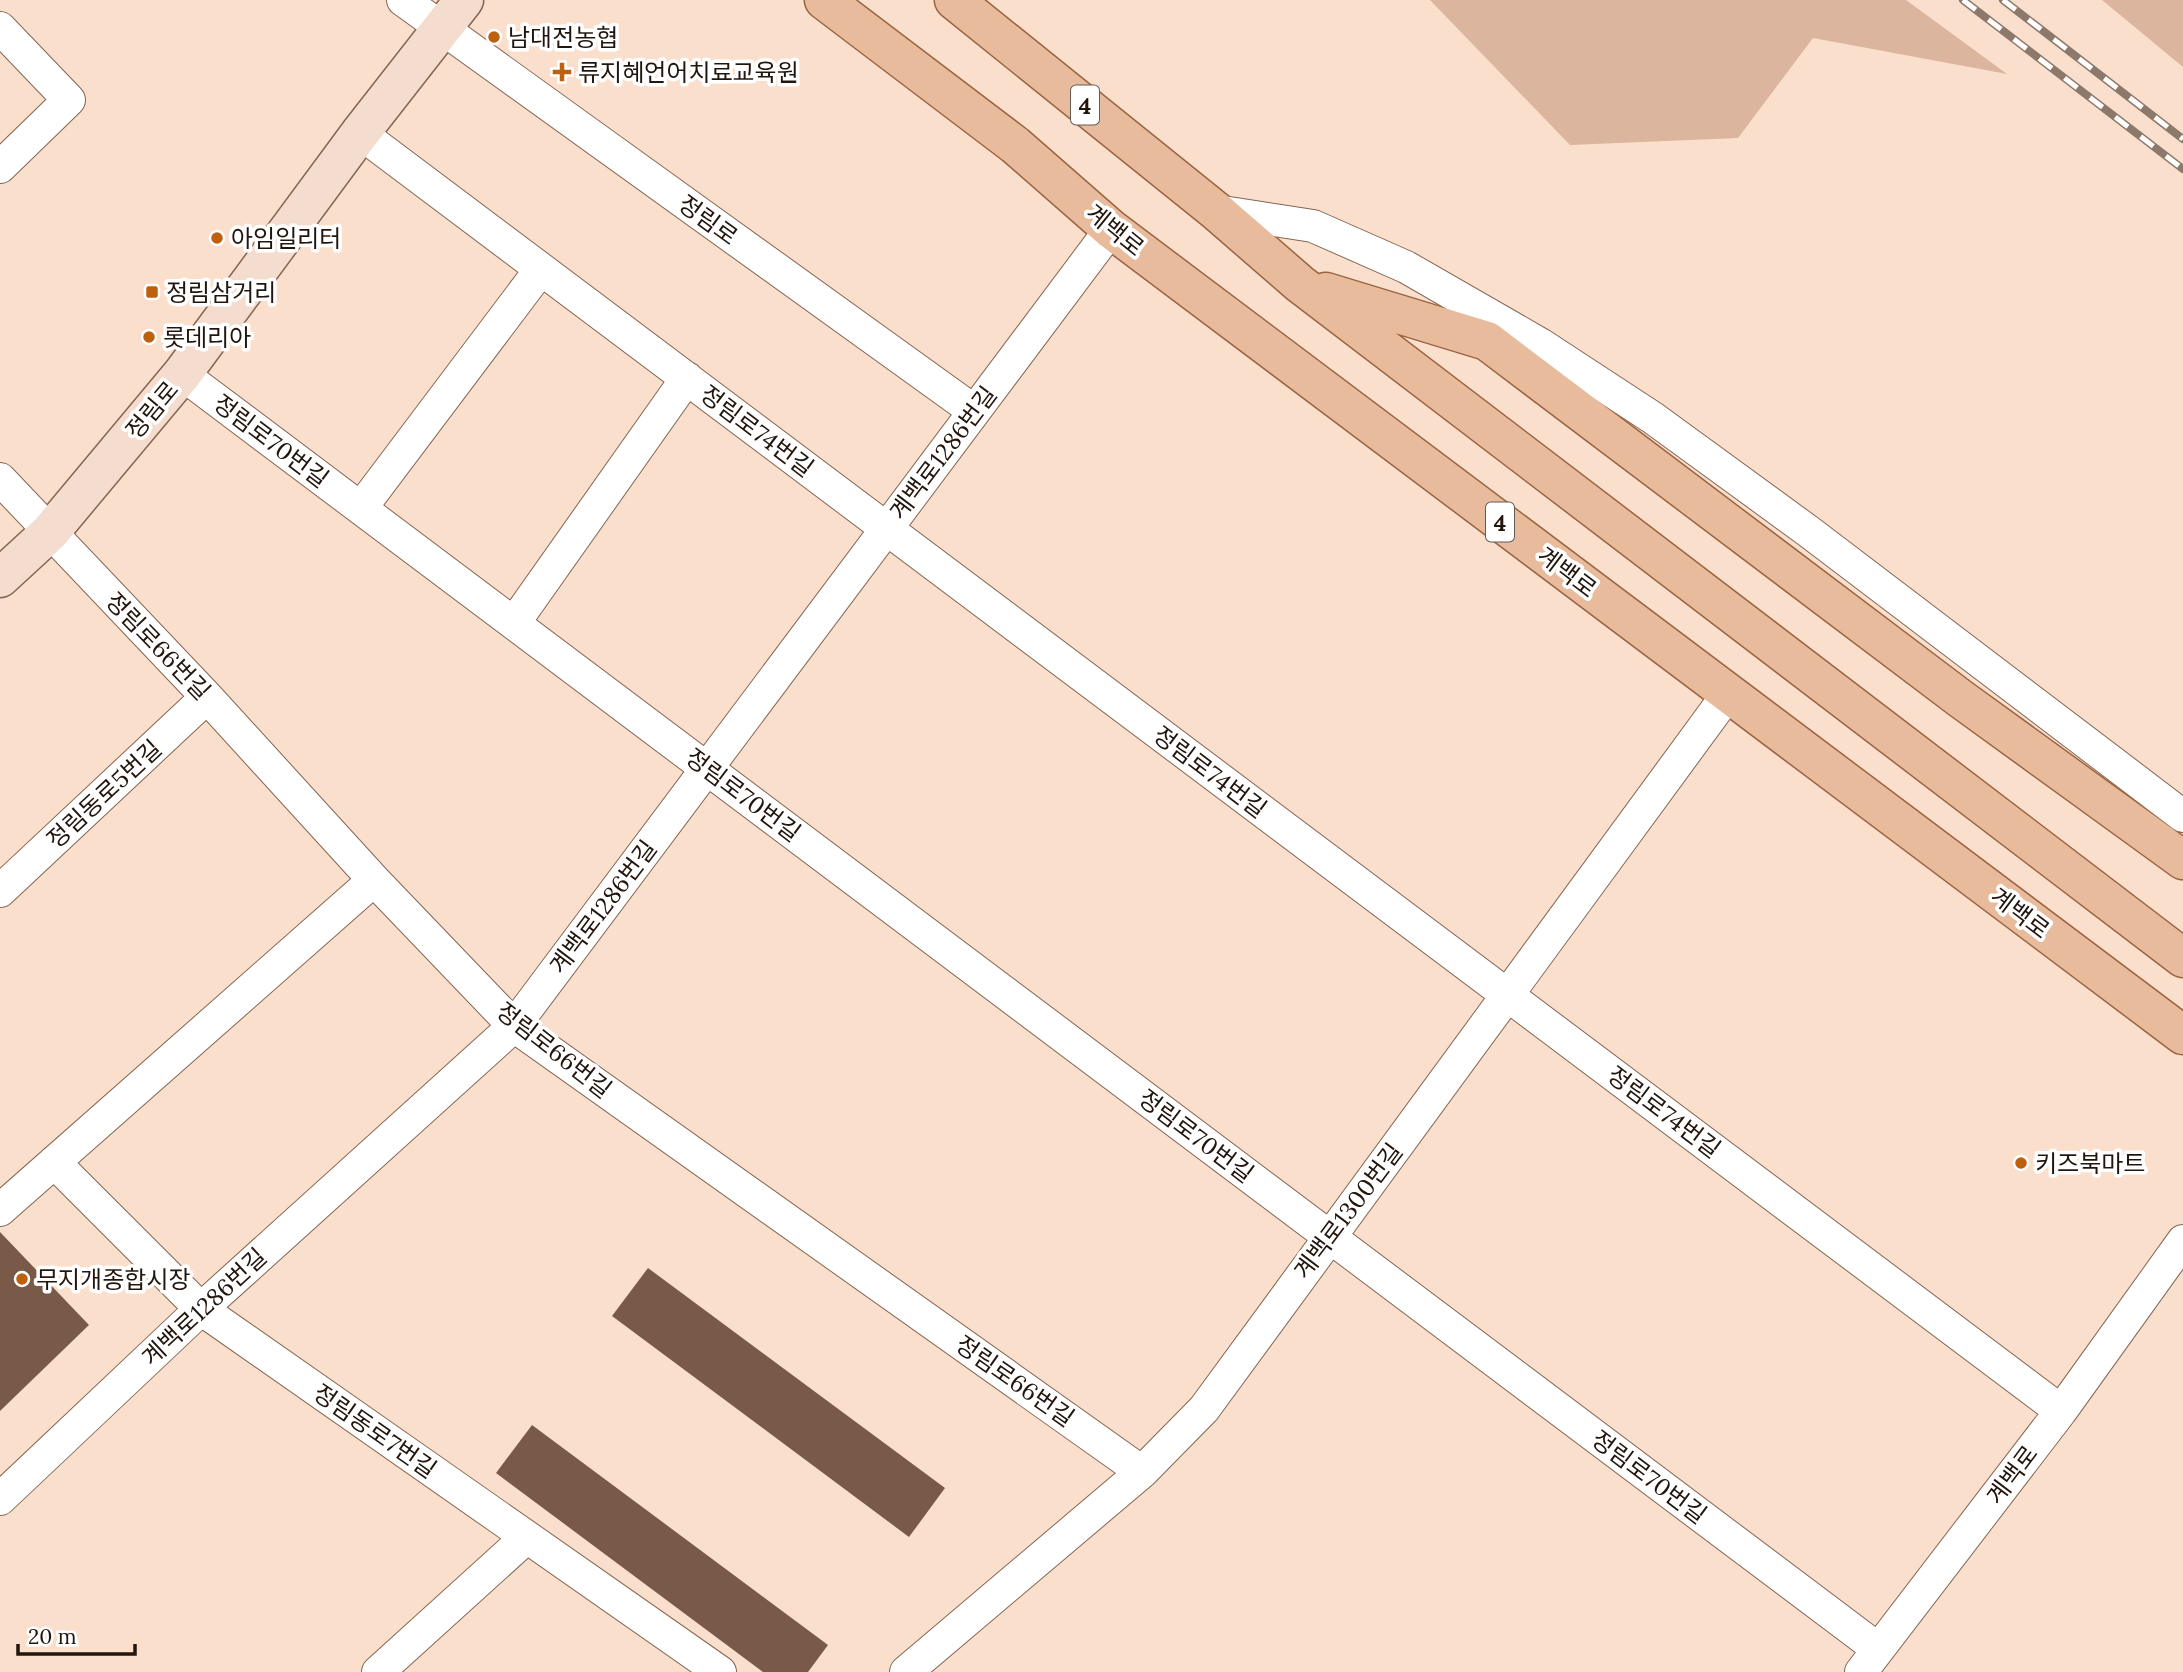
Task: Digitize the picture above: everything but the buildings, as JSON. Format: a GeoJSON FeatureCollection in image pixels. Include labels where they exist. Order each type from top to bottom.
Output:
{"type":"FeatureCollection","features":[{"type":"Feature","properties":{"kind":"main road","name":"계백로"},"geometry":{"type":"LineString","coordinates":[[824,0],[1016,145],[1111,229],[2183,1035]]}},
{"type":"Feature","properties":{"kind":"main road","name":"4"},"geometry":{"type":"LineString","coordinates":[[954,0],[1216,211],[1300,284],[2179,950]]}},
{"type":"Feature","properties":{"kind":"main road","name":"정림로"},"geometry":{"type":"LineString","coordinates":[[0,578],[50,532],[182,374],[360,133],[453,14]]}},
{"type":"Feature","properties":{"kind":"main road"},"geometry":{"type":"LineString","coordinates":[[1300,284],[1488,341],[1961,699],[2183,860]]}},
{"type":"Feature","properties":{"kind":"street"},"geometry":{"type":"LineString","coordinates":[[402,0],[453,14]]}},
{"type":"Feature","properties":{"kind":"street","name":"정림로"},"geometry":{"type":"LineString","coordinates":[[453,14],[974,411]]}},
{"type":"Feature","properties":{"kind":"street"},"geometry":{"type":"LineString","coordinates":[[0,28],[69,100],[0,167]]}},
{"type":"Feature","properties":{"kind":"street","name":"정림로74번길"},"geometry":{"type":"LineString","coordinates":[[360,133],[2060,1411]]}},
{"type":"Feature","properties":{"kind":"street"},"geometry":{"type":"LineString","coordinates":[[1216,211],[1313,226],[1406,267],[1540,344],[1653,418],[2183,816]]}},
{"type":"Feature","properties":{"kind":"street","name":"계백로1286번길"},"geometry":{"type":"LineString","coordinates":[[0,1499],[201,1309],[514,1026],[1111,229]]}},
{"type":"Feature","properties":{"kind":"street"},"geometry":{"type":"LineString","coordinates":[[360,508],[541,269]]}},
{"type":"Feature","properties":{"kind":"street","name":"정림로70번길"},"geometry":{"type":"LineString","coordinates":[[182,374],[1328,1236],[1870,1660]]}},
{"type":"Feature","properties":{"kind":"street"},"geometry":{"type":"LineString","coordinates":[[514,623],[687,378]]}},
{"type":"Feature","properties":{"kind":"street","name":"정림로66번길"},"geometry":{"type":"LineString","coordinates":[[0,479],[514,1026],[1142,1472]]}},
{"type":"Feature","properties":{"kind":"street","name":"계백로1300번길"},"geometry":{"type":"LineString","coordinates":[[906,1672],[1142,1472],[1204,1409],[1328,1236],[1509,996],[1728,694]]}},
{"type":"Feature","properties":{"kind":"street","name":"정림동로5번길"},"geometry":{"type":"LineString","coordinates":[[0,891],[207,697]]}},
{"type":"Feature","properties":{"kind":"street"},"geometry":{"type":"LineString","coordinates":[[0,1210],[374,880]]}},
{"type":"Feature","properties":{"kind":"street","name":"정림동로7번길"},"geometry":{"type":"LineString","coordinates":[[54,1162],[201,1309],[720,1672]]}},
{"type":"Feature","properties":{"kind":"street","name":"계백로"},"geometry":{"type":"LineString","coordinates":[[1870,1660],[2060,1411],[2183,1241]]}},
{"type":"Feature","properties":{"kind":"street"},"geometry":{"type":"LineString","coordinates":[[378,1672],[527,1537]]}},
{"type":"Feature","properties":{"kind":"shaded area"},"geometry":{"type":"Polygon","coordinates":[[[1430,0],[1906,0],[2007,74],[1813,38],[1738,138],[1570,145],[1430,0]]]}},
{"type":"Feature","properties":{"kind":"shaded area"},"geometry":{"type":"Polygon","coordinates":[[[2102,0],[2183,0],[2183,67],[2102,0]]]}},
{"type":"Feature","properties":{"kind":"railway"},"geometry":{"type":"LineString","coordinates":[[1963,0],[2183,169]]}},
{"type":"Feature","properties":{"kind":"railway"},"geometry":{"type":"LineString","coordinates":[[2003,0],[2183,139]]}},
{"type":"Feature","properties":{"kind":"place","name":"남대전농협"},"geometry":{"type":"Point","coordinates":[494,37]}},
{"type":"Feature","properties":{"kind":"place","name":"류지혜언어치료교육원"},"geometry":{"type":"Point","coordinates":[562,72]}},
{"type":"Feature","properties":{"kind":"place","name":"아임일리터"},"geometry":{"type":"Point","coordinates":[217,238]}},
{"type":"Feature","properties":{"kind":"place","name":"정림삼거리"},"geometry":{"type":"Point","coordinates":[152,292]}},
{"type":"Feature","properties":{"kind":"place","name":"롯데리아"},"geometry":{"type":"Point","coordinates":[149,337]}},
{"type":"Feature","properties":{"kind":"place","name":"키즈북마트"},"geometry":{"type":"Point","coordinates":[2021,1163]}},
{"type":"Feature","properties":{"kind":"place","name":"무지개종합시장"},"geometry":{"type":"Point","coordinates":[22,1279]}}]}
